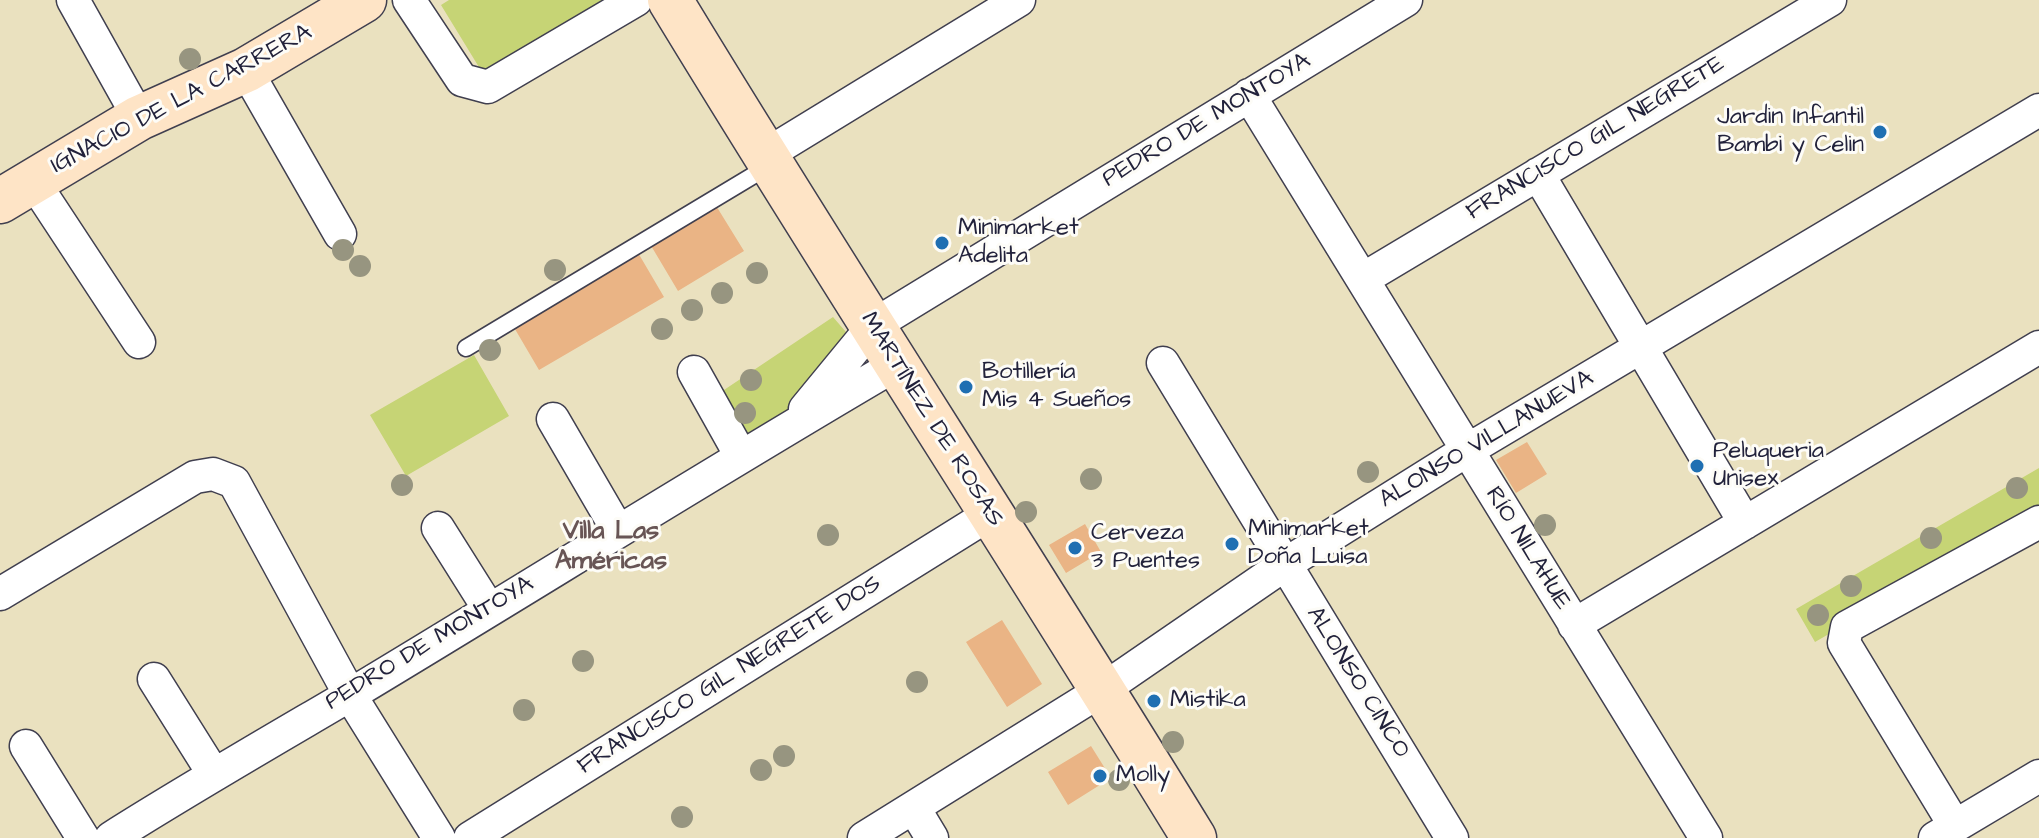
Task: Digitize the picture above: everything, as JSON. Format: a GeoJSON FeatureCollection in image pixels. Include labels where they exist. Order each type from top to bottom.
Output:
{"type":"FeatureCollection","features":[{"type":"Feature","properties":{"kind":"street"},"geometry":{"type":"LineString","coordinates":[[73,0],[139,118]]}},
{"type":"Feature","properties":{"kind":"street"},"geometry":{"type":"LineString","coordinates":[[409,0],[462,80],[488,87],[636,0]]}},
{"type":"Feature","properties":{"kind":"street","name":"MARTÍNEZ DE ROSAS"},"geometry":{"type":"LineString","coordinates":[[670,0],[767,161],[899,363],[1194,838]]}},
{"type":"Feature","properties":{"kind":"street"},"geometry":{"type":"LineString","coordinates":[[767,161],[1019,0]]}},
{"type":"Feature","properties":{"kind":"street","name":"FRANCISCO GIL NEGRETE"},"geometry":{"type":"LineString","coordinates":[[1363,279],[1830,0]]}},
{"type":"Feature","properties":{"kind":"street","name":"PEDRO DE MONTOYA"},"geometry":{"type":"LineString","coordinates":[[791,426],[874,325],[1403,1]]}},
{"type":"Feature","properties":{"kind":"street","name":"IGNACIO DE LA CARRERA"},"geometry":{"type":"LineString","coordinates":[[16,191],[139,118],[246,70],[357,2]]}},
{"type":"Feature","properties":{"kind":"street"},"geometry":{"type":"LineString","coordinates":[[246,70],[340,234]]}},
{"type":"Feature","properties":{"kind":"street","name":"RÍO NILAHUE"},"geometry":{"type":"LineString","coordinates":[[1249,95],[1706,838]]}},
{"type":"Feature","properties":{"kind":"street","name":"ALONSO VILLANUEVA"},"geometry":{"type":"LineString","coordinates":[[864,838],[1102,690],[1284,565],[1466,451],[2039,110]]}},
{"type":"Feature","properties":{"kind":"street"},"geometry":{"type":"LineString","coordinates":[[1538,174],[1745,523]]}},
{"type":"Feature","properties":{"kind":"street"},"geometry":{"type":"LineString","coordinates":[[16,191],[139,342]]}},
{"type":"Feature","properties":{"kind":"street"},"geometry":{"type":"LineString","coordinates":[[1574,625],[2039,347]]}},
{"type":"Feature","properties":{"kind":"street","name":"PEDRO DE MONTOYA"},"geometry":{"type":"LineString","coordinates":[[111,838],[213,773],[350,695],[617,529],[899,363]]}},
{"type":"Feature","properties":{"kind":"street","name":"ALONSO CINCO"},"geometry":{"type":"LineString","coordinates":[[1163,363],[1452,838]]}},
{"type":"Feature","properties":{"kind":"street"},"geometry":{"type":"LineString","coordinates":[[694,372],[741,456]]}},
{"type":"Feature","properties":{"kind":"street"},"geometry":{"type":"LineString","coordinates":[[553,419],[617,529]]}},
{"type":"Feature","properties":{"kind":"street"},"geometry":{"type":"LineString","coordinates":[[0,594],[195,477],[213,474],[234,482],[350,695],[439,838]]}},
{"type":"Feature","properties":{"kind":"street","name":"FRANCISCO GIL NEGRETE DOS"},"geometry":{"type":"LineString","coordinates":[[470,838],[990,514]]}},
{"type":"Feature","properties":{"kind":"street"},"geometry":{"type":"LineString","coordinates":[[2039,522],[1847,627],[1844,643],[1945,832],[2039,776]]}},
{"type":"Feature","properties":{"kind":"street"},"geometry":{"type":"LineString","coordinates":[[438,528],[489,609]]}},
{"type":"Feature","properties":{"kind":"street"},"geometry":{"type":"LineString","coordinates":[[154,679],[213,773]]}},
{"type":"Feature","properties":{"kind":"street"},"geometry":{"type":"LineString","coordinates":[[26,746],[83,838]]}},
{"type":"Feature","properties":{"kind":"street"},"geometry":{"type":"LineString","coordinates":[[914,808],[932,838]]}},
{"type":"Feature","properties":{"kind":"lane"},"geometry":{"type":"LineString","coordinates":[[466,348],[767,161]]}},
{"type":"Feature","properties":{"kind":"green space"},"geometry":{"type":"Polygon","coordinates":[[[449,0],[612,0],[485,77],[441,5],[449,0]]]}},
{"type":"Feature","properties":{"kind":"green space"},"geometry":{"type":"Polygon","coordinates":[[[833,317],[846,332],[779,423],[747,440],[718,394],[833,317]]]}},
{"type":"Feature","properties":{"kind":"green space"},"geometry":{"type":"Polygon","coordinates":[[[474,355],[509,416],[406,476],[370,415],[474,355]]]}},
{"type":"Feature","properties":{"kind":"green space"},"geometry":{"type":"Polygon","coordinates":[[[2039,468],[2039,513],[1815,642],[1796,609],[2039,468]]]}},
{"type":"Feature","properties":{"kind":"building"},"geometry":{"type":"Polygon","coordinates":[[[715,204],[744,251],[678,291],[650,244],[715,204]]]}},
{"type":"Feature","properties":{"kind":"building"},"geometry":{"type":"Polygon","coordinates":[[[637,251],[664,297],[539,370],[512,324],[637,251]]]}},
{"type":"Feature","properties":{"kind":"building"},"geometry":{"type":"Polygon","coordinates":[[[1527,442],[1547,474],[1516,493],[1496,460],[1527,442]]]}},
{"type":"Feature","properties":{"kind":"building","name":"Cerveza 3 Puentes"},"geometry":{"type":"Polygon","coordinates":[[[1085,524],[1101,552],[1066,573],[1049,545],[1085,524]]]}},
{"type":"Feature","properties":{"kind":"building"},"geometry":{"type":"Polygon","coordinates":[[[1002,620],[1042,684],[1007,707],[966,642],[1002,620]]]}},
{"type":"Feature","properties":{"kind":"building"},"geometry":{"type":"Polygon","coordinates":[[[1091,746],[1111,778],[1068,805],[1048,772],[1091,746]]]}},
{"type":"Feature","properties":{"kind":"place","name":"Jardin Infantil Bambi y Celin"},"geometry":{"type":"Point","coordinates":[1880,132]}},
{"type":"Feature","properties":{"kind":"place","name":"Minimarket Adelita"},"geometry":{"type":"Point","coordinates":[942,243]}},
{"type":"Feature","properties":{"kind":"place","name":"Botillería Mis 4 Sueños"},"geometry":{"type":"Point","coordinates":[966,387]}},
{"type":"Feature","properties":{"kind":"place","name":"Peluqueria Unisex"},"geometry":{"type":"Point","coordinates":[1697,466]}},
{"type":"Feature","properties":{"kind":"place","name":"Minimarket Doña Luisa"},"geometry":{"type":"Point","coordinates":[1232,544]}},
{"type":"Feature","properties":{"kind":"place","name":"Cerveza 3 Puentes"},"geometry":{"type":"Point","coordinates":[1075,548]}},
{"type":"Feature","properties":{"kind":"place","name":"Mistika"},"geometry":{"type":"Point","coordinates":[1154,701]}},
{"type":"Feature","properties":{"kind":"place","name":"Molly"},"geometry":{"type":"Point","coordinates":[1100,776]}},
{"type":"Feature","properties":{"kind":"district","name":"Villa Las Américas"},"geometry":{"type":"Point","coordinates":[611,548]}}]}
